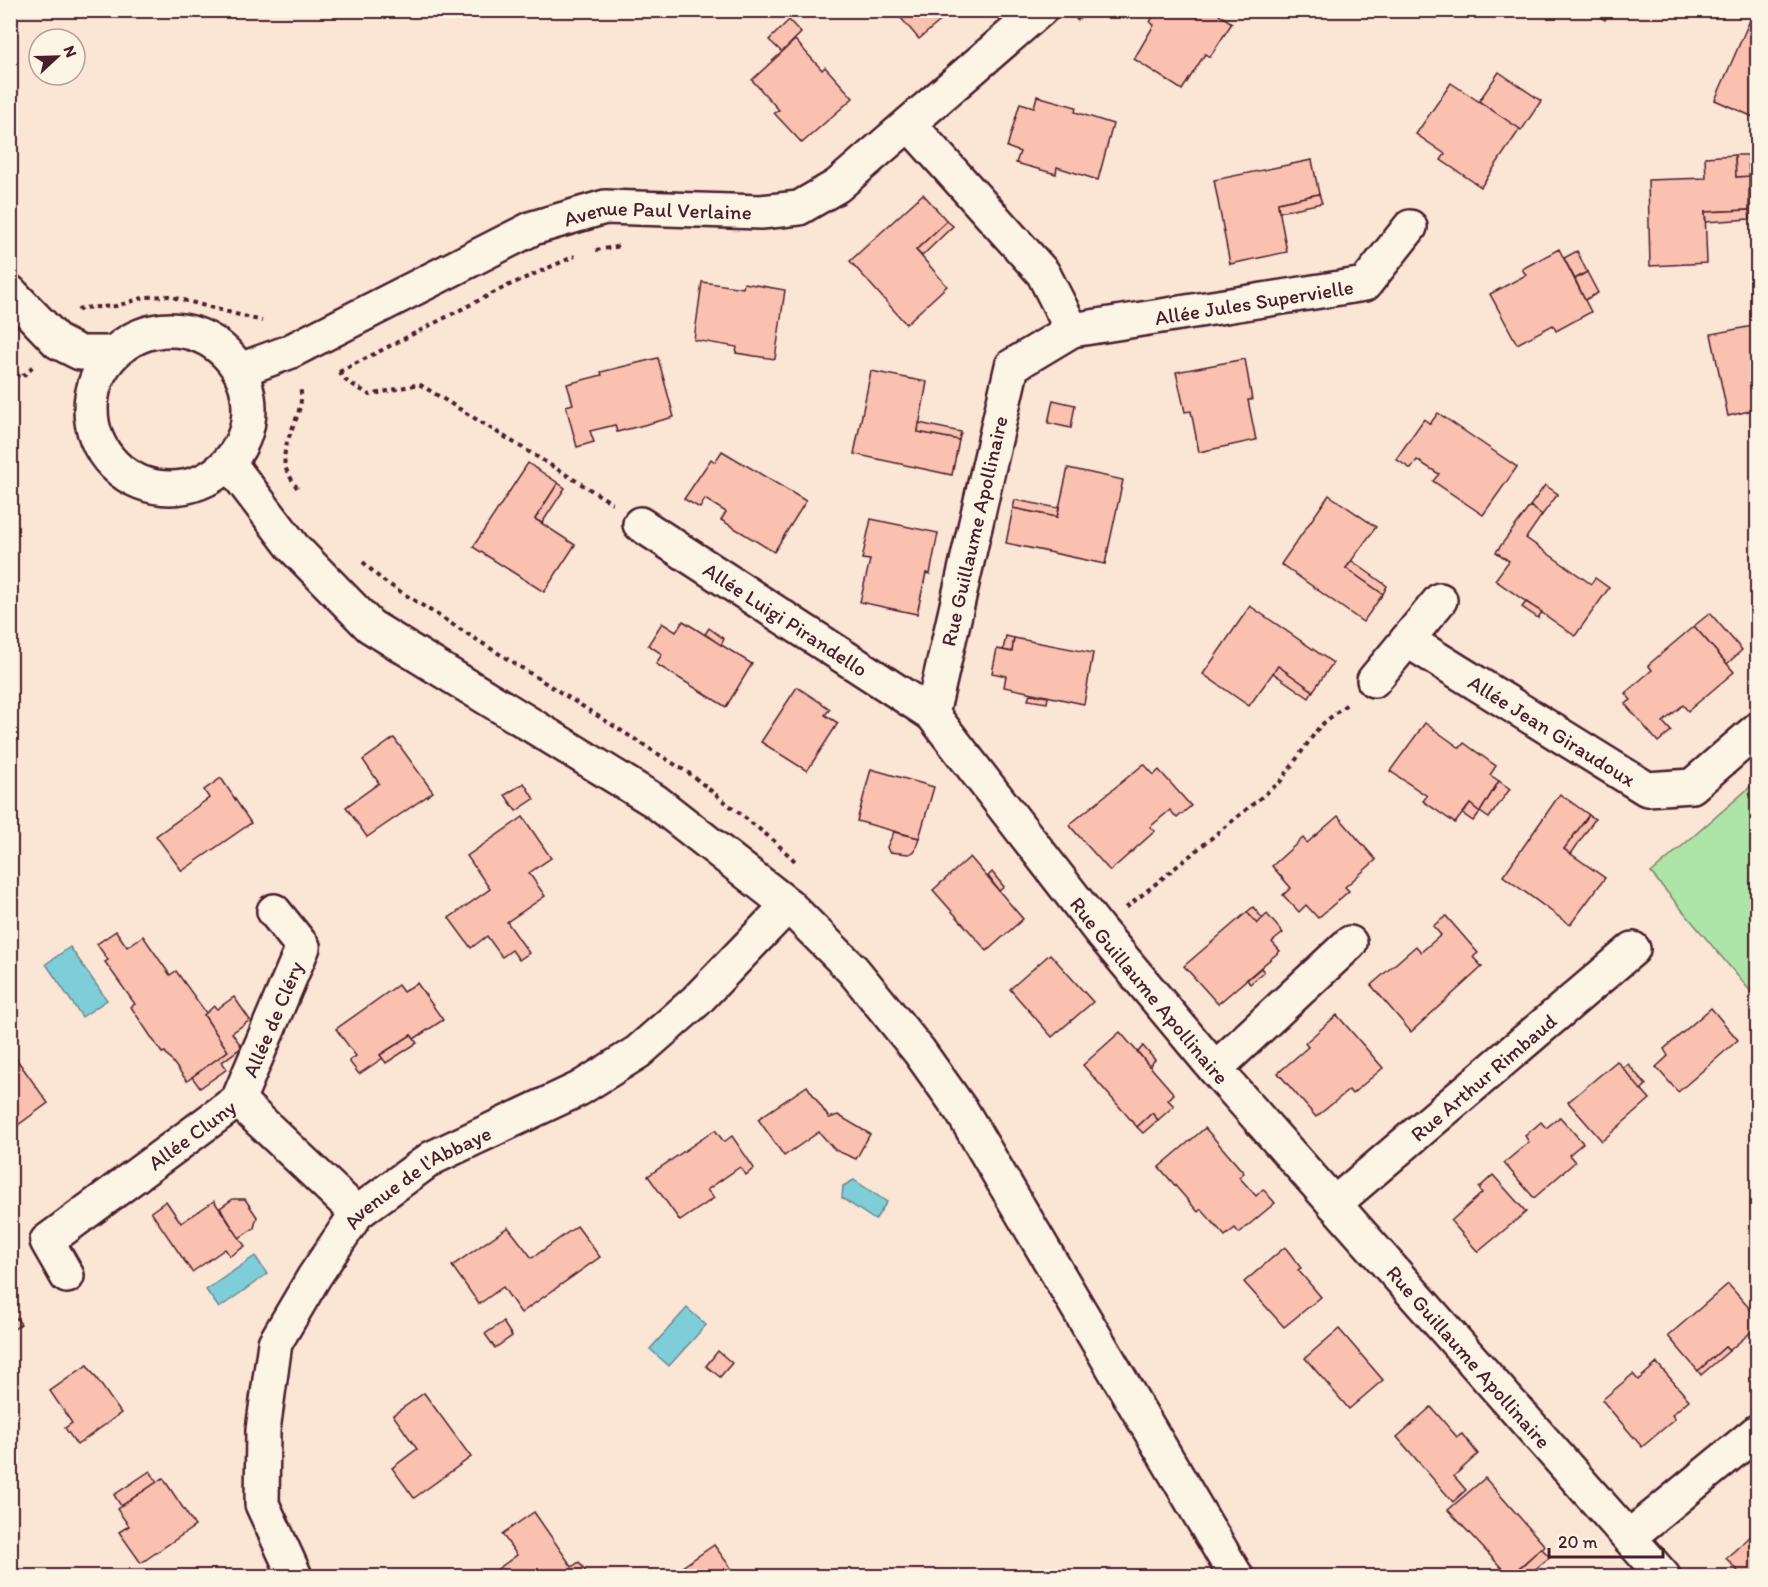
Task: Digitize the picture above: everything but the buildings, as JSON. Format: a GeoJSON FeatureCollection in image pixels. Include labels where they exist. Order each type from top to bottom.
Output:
{"type":"FeatureCollection","features":[{"type":"Feature","properties":{"kind":"street","name":"Avenue Paul Verlaine"},"geometry":{"type":"LineString","coordinates":[[240,370],[289,352],[533,228],[605,207],[761,212],[799,208],[837,186],[1040,10]]}},
{"type":"Feature","properties":{"kind":"street"},"geometry":{"type":"LineString","coordinates":[[910,125],[1043,273],[1072,330]]}},
{"type":"Feature","properties":{"kind":"street","name":"Allée Jules Supervielle"},"geometry":{"type":"LineString","coordinates":[[1072,330],[1365,284],[1410,227]]}},
{"type":"Feature","properties":{"kind":"street"},"geometry":{"type":"LineString","coordinates":[[10,292],[58,342],[80,352],[113,353]]}},
{"type":"Feature","properties":{"kind":"street"},"geometry":{"type":"LineString","coordinates":[[180,330],[204,337],[224,351],[240,370],[248,393],[249,418],[243,442],[229,463],[212,477],[190,486],[168,489],[145,485],[125,474],[103,452],[93,434],[92,394],[100,372],[113,353],[141,336],[156,331],[180,330]]}},
{"type":"Feature","properties":{"kind":"street","name":"Rue Guillaume Apollinaire"},"geometry":{"type":"LineString","coordinates":[[1072,330],[1012,366],[932,714],[1099,930],[1215,1069],[1663,1576]]}},
{"type":"Feature","properties":{"kind":"street"},"geometry":{"type":"LineString","coordinates":[[229,463],[292,547],[370,626],[655,801],[788,905],[853,970],[919,1052],[963,1113],[1236,1576]]}},
{"type":"Feature","properties":{"kind":"street","name":"Allée Luigi Pirandello"},"geometry":{"type":"LineString","coordinates":[[640,524],[932,714]]}},
{"type":"Feature","properties":{"kind":"street"},"geometry":{"type":"LineString","coordinates":[[1374,680],[1440,600]]}},
{"type":"Feature","properties":{"kind":"street","name":"Allée Jean Giraudoux"},"geometry":{"type":"LineString","coordinates":[[1407,640],[1647,789],[1692,786],[1758,729]]}},
{"type":"Feature","properties":{"kind":"street","name":"Avenue de l'Abbaye"},"geometry":{"type":"LineString","coordinates":[[295,1576],[262,1504],[263,1430],[275,1343],[314,1277],[357,1213],[432,1158],[579,1089],[638,1052],[696,1001],[788,905]]}},
{"type":"Feature","properties":{"kind":"street","name":"Allée de Cléry"},"geometry":{"type":"LineString","coordinates":[[238,1100],[303,947],[273,911]]}},
{"type":"Feature","properties":{"kind":"street"},"geometry":{"type":"LineString","coordinates":[[1215,1069],[1350,943]]}},
{"type":"Feature","properties":{"kind":"street","name":"Rue Arthur Rimbaud"},"geometry":{"type":"LineString","coordinates":[[1334,1204],[1634,949]]}},
{"type":"Feature","properties":{"kind":"street","name":"Allée Cluny"},"geometry":{"type":"LineString","coordinates":[[67,1276],[47,1241],[238,1100],[357,1213]]}},
{"type":"Feature","properties":{"kind":"street"},"geometry":{"type":"LineString","coordinates":[[1629,1537],[1758,1431]]}},
{"type":"Feature","properties":{"kind":"path"},"geometry":{"type":"LineString","coordinates":[[73,315],[81,308],[116,306],[146,297],[168,296],[248,319],[267,322]]}},
{"type":"Feature","properties":{"kind":"path"},"geometry":{"type":"LineString","coordinates":[[314,338],[345,380],[370,395],[419,384],[606,499],[640,524]]}},
{"type":"Feature","properties":{"kind":"path"},"geometry":{"type":"LineString","coordinates":[[10,367],[21,378],[38,362]]}},
{"type":"Feature","properties":{"kind":"path"},"geometry":{"type":"LineString","coordinates":[[1099,930],[1280,782],[1320,726],[1374,680]]}},
{"type":"Feature","properties":{"kind":"green space"},"geometry":{"type":"Polygon","coordinates":[[[1757,781],[1757,999],[1651,873],[1757,781]]]}},
{"type":"Feature","properties":{"kind":"water"},"geometry":{"type":"Polygon","coordinates":[[[70,947],[107,1000],[82,1017],[46,964],[70,947]]]}},
{"type":"Feature","properties":{"kind":"water"},"geometry":{"type":"Polygon","coordinates":[[[854,1180],[887,1202],[875,1220],[842,1198],[843,1186],[854,1180]]]}},
{"type":"Feature","properties":{"kind":"water"},"geometry":{"type":"Polygon","coordinates":[[[255,1256],[267,1274],[219,1308],[206,1290],[255,1256]]]}},
{"type":"Feature","properties":{"kind":"water"},"geometry":{"type":"Polygon","coordinates":[[[687,1308],[706,1325],[669,1366],[650,1349],[687,1308]]]}}]}
